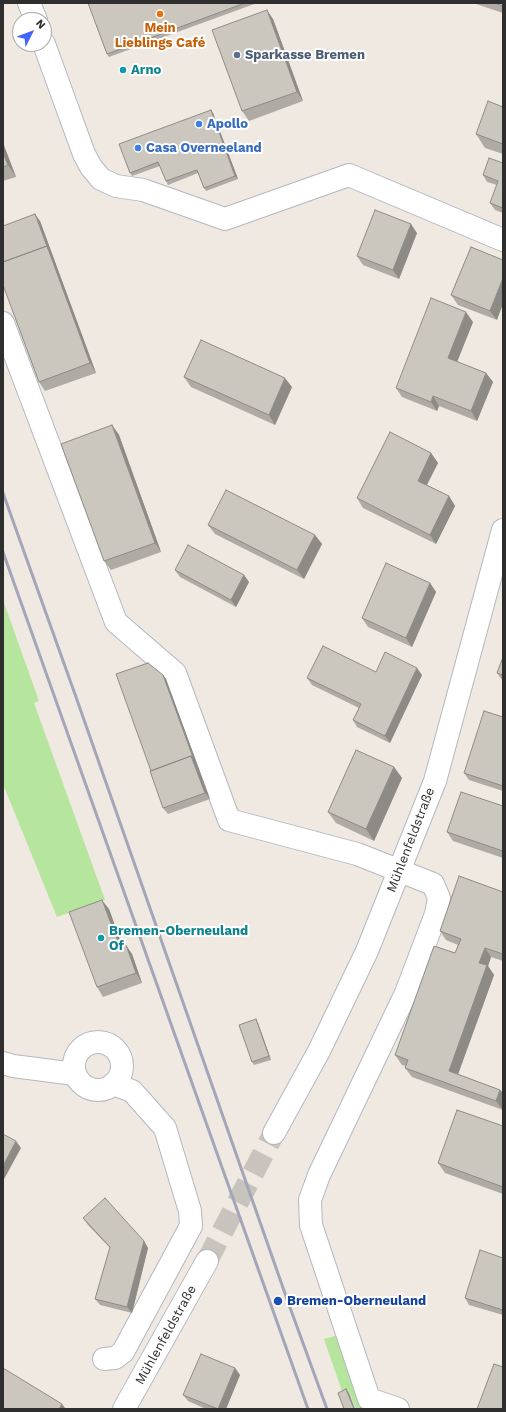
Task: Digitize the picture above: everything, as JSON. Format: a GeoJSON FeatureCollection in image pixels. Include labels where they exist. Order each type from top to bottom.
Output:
{"type":"FeatureCollection","features":[{"type":"Feature","properties":{"kind":"street"},"geometry":{"type":"LineString","coordinates":[[47,52],[74,128],[91,167],[101,179],[116,186],[143,190],[225,219],[349,175],[503,240]]}},
{"type":"Feature","properties":{"kind":"street"},"geometry":{"type":"LineString","coordinates":[[3,323],[116,622],[175,673],[230,820],[357,854],[400,870],[433,884],[439,898],[436,914],[406,993],[319,1175],[310,1200],[311,1225],[371,1404],[398,1409]]}},
{"type":"Feature","properties":{"kind":"street","name":"Mühlenfeldstraße"},"geometry":{"type":"LineString","coordinates":[[274,1133],[319,1051],[364,958],[435,781],[503,530]]}},
{"type":"Feature","properties":{"kind":"street"},"geometry":{"type":"LineString","coordinates":[[99,1042],[114,1048],[119,1054],[122,1062],[122,1070],[119,1078],[113,1084],[100,1090],[85,1086],[79,1081],[75,1074],[74,1066],[78,1051],[91,1043],[99,1042]]}},
{"type":"Feature","properties":{"kind":"street"},"geometry":{"type":"LineString","coordinates":[[3,1063],[13,1066],[75,1074]]}},
{"type":"Feature","properties":{"kind":"street"},"geometry":{"type":"LineString","coordinates":[[104,1359],[115,1358],[123,1352],[191,1226],[190,1211],[165,1128],[132,1091],[113,1084]]}},
{"type":"Feature","properties":{"kind":"street","name":"Mühlenfeldstraße"},"geometry":{"type":"LineString","coordinates":[[124,1409],[207,1261]]}},
{"type":"Feature","properties":{"kind":"green space"},"geometry":{"type":"Polygon","coordinates":[[[3,600],[39,701],[34,703],[105,900],[57,917],[3,784],[3,600]]]}},
{"type":"Feature","properties":{"kind":"green space"},"geometry":{"type":"Polygon","coordinates":[[[338,1335],[365,1409],[356,1409],[349,1392],[343,1394],[324,1339],[338,1335]]]}},
{"type":"Feature","properties":{"kind":"building"},"geometry":{"type":"Polygon","coordinates":[[[88,3],[245,3],[107,54],[88,3]]]}},
{"type":"Feature","properties":{"kind":"building"},"geometry":{"type":"Polygon","coordinates":[[[495,3],[503,3],[503,6],[495,3]]]}},
{"type":"Feature","properties":{"kind":"building"},"geometry":{"type":"Polygon","coordinates":[[[267,10],[297,92],[242,111],[212,30],[267,10]]]}},
{"type":"Feature","properties":{"kind":"building"},"geometry":{"type":"Polygon","coordinates":[[[488,101],[503,107],[503,144],[476,134],[488,101]]]}},
{"type":"Feature","properties":{"kind":"building"},"geometry":{"type":"Polygon","coordinates":[[[211,110],[235,176],[204,188],[197,170],[166,181],[158,162],[130,173],[119,144],[211,110]]]}},
{"type":"Feature","properties":{"kind":"building"},"geometry":{"type":"Polygon","coordinates":[[[3,153],[8,165],[3,167],[3,153]]]}},
{"type":"Feature","properties":{"kind":"building"},"geometry":{"type":"Polygon","coordinates":[[[489,158],[503,163],[503,208],[490,203],[498,181],[483,175],[489,158]]]}},
{"type":"Feature","properties":{"kind":"building"},"geometry":{"type":"Polygon","coordinates":[[[375,210],[411,224],[393,270],[357,256],[375,210]]]}},
{"type":"Feature","properties":{"kind":"building"},"geometry":{"type":"Polygon","coordinates":[[[35,214],[47,246],[3,262],[3,226],[35,214]]]}},
{"type":"Feature","properties":{"kind":"building"},"geometry":{"type":"Polygon","coordinates":[[[47,246],[90,363],[39,382],[3,285],[3,262],[47,246]]]}},
{"type":"Feature","properties":{"kind":"building"},"geometry":{"type":"Polygon","coordinates":[[[471,247],[503,260],[503,278],[490,311],[451,295],[471,247]]]}},
{"type":"Feature","properties":{"kind":"building"},"geometry":{"type":"Polygon","coordinates":[[[431,298],[466,312],[448,358],[486,373],[471,411],[433,396],[431,402],[396,388],[431,298]]]}},
{"type":"Feature","properties":{"kind":"building"},"geometry":{"type":"Polygon","coordinates":[[[201,340],[285,378],[269,415],[184,377],[201,340]]]}},
{"type":"Feature","properties":{"kind":"building"},"geometry":{"type":"Polygon","coordinates":[[[112,425],[155,543],[104,561],[61,444],[112,425]]]}},
{"type":"Feature","properties":{"kind":"building"},"geometry":{"type":"Polygon","coordinates":[[[390,432],[431,453],[418,481],[449,496],[430,535],[357,498],[390,432]]]}},
{"type":"Feature","properties":{"kind":"building"},"geometry":{"type":"Polygon","coordinates":[[[226,490],[315,535],[297,570],[208,525],[226,490]]]}},
{"type":"Feature","properties":{"kind":"building"},"geometry":{"type":"Polygon","coordinates":[[[188,545],[244,575],[231,600],[175,570],[188,545]]]}},
{"type":"Feature","properties":{"kind":"building"},"geometry":{"type":"Polygon","coordinates":[[[386,563],[430,583],[406,638],[362,618],[386,563]]]}},
{"type":"Feature","properties":{"kind":"building"},"geometry":{"type":"Polygon","coordinates":[[[323,646],[376,672],[385,652],[417,668],[385,736],[353,720],[361,704],[307,678],[323,646]]]}},
{"type":"Feature","properties":{"kind":"building"},"geometry":{"type":"Polygon","coordinates":[[[503,657],[503,675],[497,673],[503,657]]]}},
{"type":"Feature","properties":{"kind":"building"},"geometry":{"type":"Polygon","coordinates":[[[148,663],[163,675],[194,760],[191,756],[151,771],[116,674],[148,663]]]}},
{"type":"Feature","properties":{"kind":"building"},"geometry":{"type":"Polygon","coordinates":[[[484,711],[503,717],[503,786],[464,773],[484,711]]]}},
{"type":"Feature","properties":{"kind":"building"},"geometry":{"type":"Polygon","coordinates":[[[356,750],[394,767],[366,829],[328,812],[356,750]]]}},
{"type":"Feature","properties":{"kind":"building"},"geometry":{"type":"Polygon","coordinates":[[[191,756],[205,793],[163,808],[150,771],[191,756]]]}},
{"type":"Feature","properties":{"kind":"building"},"geometry":{"type":"Polygon","coordinates":[[[461,792],[503,806],[503,851],[447,832],[461,792]]]}},
{"type":"Feature","properties":{"kind":"building"},"geometry":{"type":"Polygon","coordinates":[[[459,876],[503,892],[503,954],[485,948],[479,963],[487,965],[449,1071],[500,1090],[496,1101],[405,1068],[408,1060],[395,1055],[434,946],[455,953],[461,939],[440,931],[459,876]]]}},
{"type":"Feature","properties":{"kind":"building","name":"Bremen-Oberneuland Of"},"geometry":{"type":"Polygon","coordinates":[[[102,900],[120,947],[126,945],[136,973],[97,987],[69,912],[102,900]]]}},
{"type":"Feature","properties":{"kind":"building"},"geometry":{"type":"Polygon","coordinates":[[[256,1019],[269,1056],[252,1062],[239,1025],[256,1019]]]}},
{"type":"Feature","properties":{"kind":"building"},"geometry":{"type":"Polygon","coordinates":[[[457,1110],[503,1126],[503,1187],[438,1163],[457,1110]]]}},
{"type":"Feature","properties":{"kind":"building"},"geometry":{"type":"Polygon","coordinates":[[[3,1134],[16,1141],[3,1166],[3,1134]]]}},
{"type":"Feature","properties":{"kind":"building"},"geometry":{"type":"Polygon","coordinates":[[[105,1198],[144,1241],[127,1307],[95,1299],[110,1247],[83,1218],[105,1198]]]}},
{"type":"Feature","properties":{"kind":"building"},"geometry":{"type":"Polygon","coordinates":[[[480,1250],[503,1258],[503,1310],[465,1298],[480,1250]]]}},
{"type":"Feature","properties":{"kind":"building"},"geometry":{"type":"Polygon","coordinates":[[[201,1354],[235,1368],[218,1409],[183,1395],[201,1354]]]}},
{"type":"Feature","properties":{"kind":"building"},"geometry":{"type":"Polygon","coordinates":[[[494,1364],[503,1367],[503,1409],[477,1409],[494,1364]]]}},
{"type":"Feature","properties":{"kind":"building"},"geometry":{"type":"Polygon","coordinates":[[[3,1368],[62,1404],[59,1409],[3,1409],[3,1368]]]}},
{"type":"Feature","properties":{"kind":"building"},"geometry":{"type":"Polygon","coordinates":[[[346,1389],[354,1409],[344,1409],[338,1393],[346,1389]]]}},
{"type":"Feature","properties":{"kind":"tunnel"},"geometry":{"type":"LineString","coordinates":[[207,1261],[274,1133]]}},
{"type":"Feature","properties":{"kind":"railway"},"geometry":{"type":"LineString","coordinates":[[3,493],[327,1409]]}},
{"type":"Feature","properties":{"kind":"railway"},"geometry":{"type":"LineString","coordinates":[[3,552],[308,1409]]}},
{"type":"Feature","properties":{"kind":"place","name":"Mein Lieblings Café"},"geometry":{"type":"Point","coordinates":[160,14]}},
{"type":"Feature","properties":{"kind":"place","name":"Sparkasse Bremen"},"geometry":{"type":"Point","coordinates":[237,55]}},
{"type":"Feature","properties":{"kind":"place","name":"Arno"},"geometry":{"type":"Point","coordinates":[123,70]}},
{"type":"Feature","properties":{"kind":"place","name":"Apollo"},"geometry":{"type":"Point","coordinates":[199,124]}},
{"type":"Feature","properties":{"kind":"place","name":"Casa Overneeland"},"geometry":{"type":"Point","coordinates":[138,148]}},
{"type":"Feature","properties":{"kind":"place","name":"Bremen-Oberneuland Of"},"geometry":{"type":"Point","coordinates":[101,938]}},
{"type":"Feature","properties":{"kind":"place","name":"Bremen-Oberneuland"},"geometry":{"type":"Point","coordinates":[278,1301]}}]}
